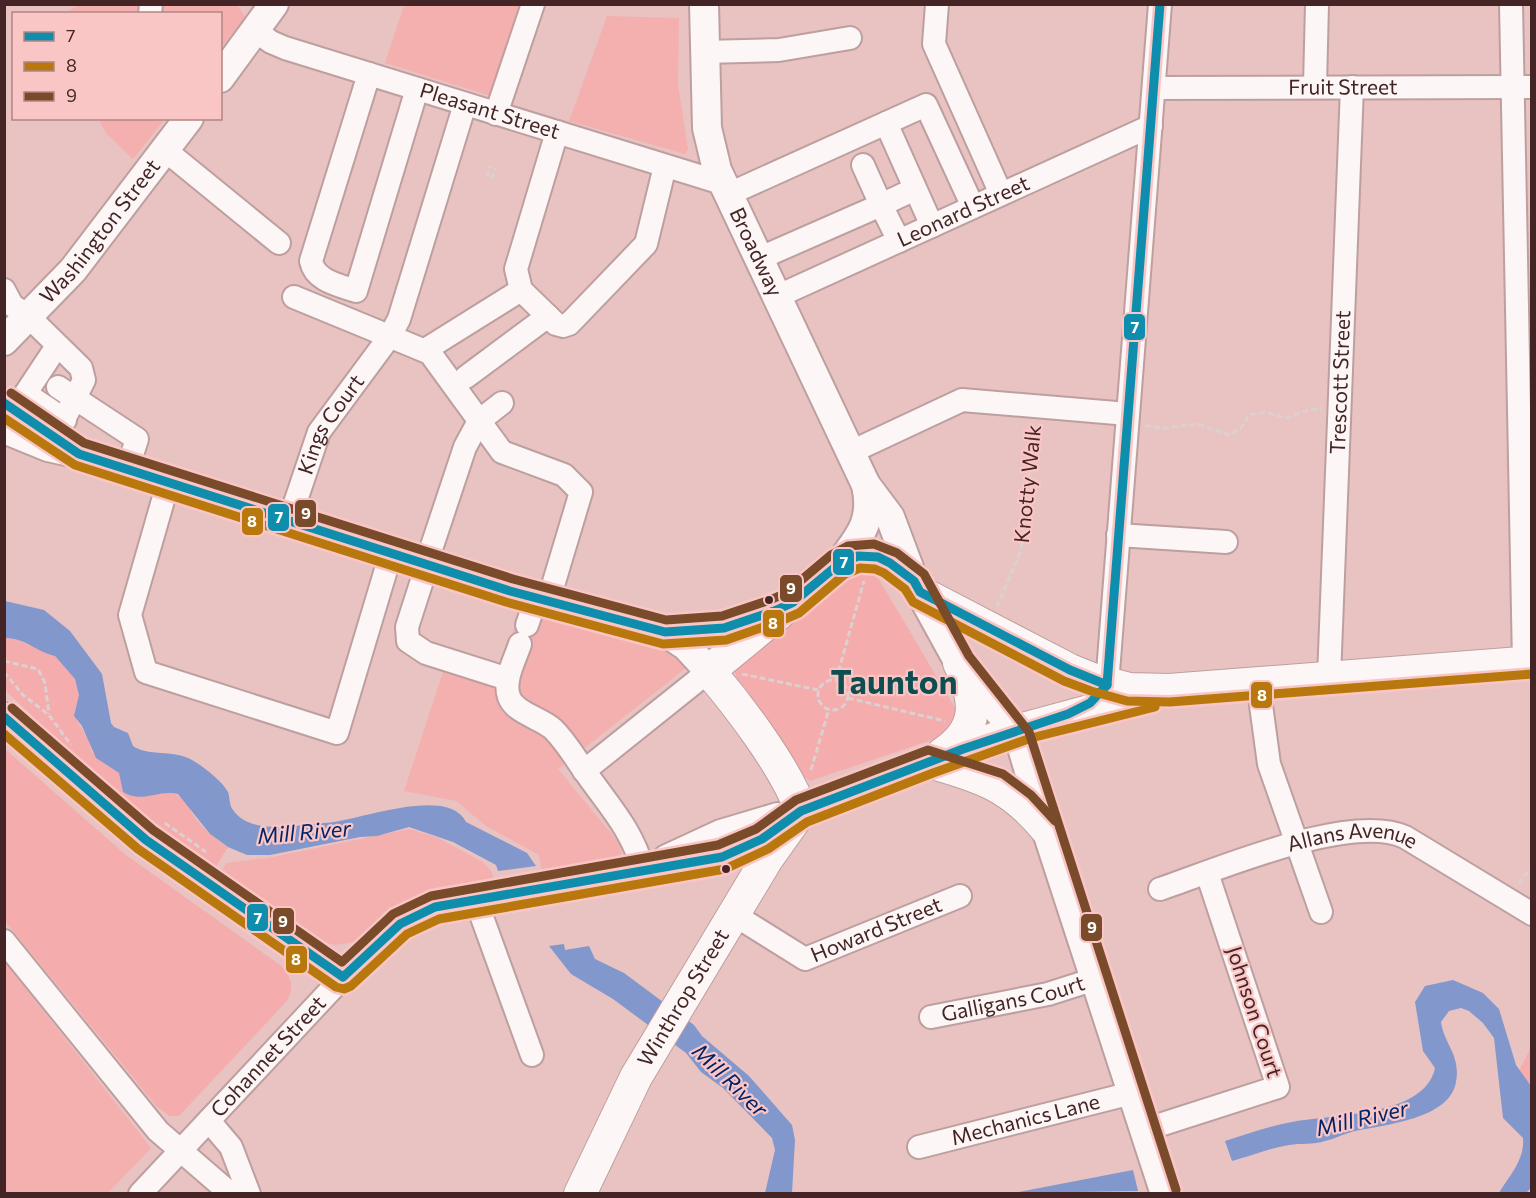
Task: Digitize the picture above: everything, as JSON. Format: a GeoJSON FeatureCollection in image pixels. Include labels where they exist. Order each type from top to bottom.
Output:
{"type":"FeatureCollection","features":[{"type":"Feature","properties":{"kind":"highway"},"geometry":{"type":"LineString","coordinates":[[1169,690],[1015,730],[801,811],[789,782],[730,697],[723,672],[792,603],[852,570],[858,556],[878,557],[917,586],[1070,670],[1107,684],[1129,689],[1169,690],[1528,662]]}},
{"type":"Feature","properties":{"kind":"highway"},"geometry":{"type":"LineString","coordinates":[[929,762],[960,741],[969,728],[972,713],[970,694],[959,663]]}},
{"type":"Feature","properties":{"kind":"highway"},"geometry":{"type":"LineString","coordinates":[[1057,719],[1090,703],[1107,684]]}},
{"type":"Feature","properties":{"kind":"highway"},"geometry":{"type":"LineString","coordinates":[[929,762],[997,784],[1023,804],[1046,829]]}},
{"type":"Feature","properties":{"kind":"highway","name":"Winthrop Street"},"geometry":{"type":"LineString","coordinates":[[580,1194],[620,1106],[656,1043],[733,914],[801,811]]}},
{"type":"Feature","properties":{"kind":"main road","name":"Broadway"},"geometry":{"type":"LineString","coordinates":[[704,4],[706,128],[717,170],[866,485],[890,517],[917,586],[959,663],[1015,730]]}},
{"type":"Feature","properties":{"kind":"main road"},"geometry":{"type":"LineString","coordinates":[[222,75],[262,15]]}},
{"type":"Feature","properties":{"kind":"main road","name":"Washington Street"},"geometry":{"type":"LineString","coordinates":[[4,341],[73,270],[188,120]]}},
{"type":"Feature","properties":{"kind":"main road"},"geometry":{"type":"LineString","coordinates":[[12,409],[60,429],[79,454]]}},
{"type":"Feature","properties":{"kind":"main road"},"geometry":{"type":"LineString","coordinates":[[12,409],[48,447],[79,454],[542,601],[665,632],[724,628],[792,603]]}},
{"type":"Feature","properties":{"kind":"main road","name":"Broadway"},"geometry":{"type":"LineString","coordinates":[[852,570],[866,524],[869,502],[866,485]]}},
{"type":"Feature","properties":{"kind":"main road"},"geometry":{"type":"LineString","coordinates":[[665,632],[723,672]]}},
{"type":"Feature","properties":{"kind":"main road"},"geometry":{"type":"LineString","coordinates":[[4,717],[83,788],[146,840],[343,977]]}},
{"type":"Feature","properties":{"kind":"main road"},"geometry":{"type":"LineString","coordinates":[[1015,730],[1165,1194]]}},
{"type":"Feature","properties":{"kind":"main road","name":"Cohannet Street"},"geometry":{"type":"LineString","coordinates":[[343,977],[382,938],[409,919],[446,903],[644,872],[720,834],[801,811]]}},
{"type":"Feature","properties":{"kind":"street"},"geometry":{"type":"LineString","coordinates":[[496,114],[532,14],[533,4]]}},
{"type":"Feature","properties":{"kind":"street"},"geometry":{"type":"LineString","coordinates":[[937,4],[933,44],[1001,194]]}},
{"type":"Feature","properties":{"kind":"street"},"geometry":{"type":"LineString","coordinates":[[1107,684],[1118,536],[1134,420],[1160,4]]}},
{"type":"Feature","properties":{"kind":"street"},"geometry":{"type":"LineString","coordinates":[[1315,86],[1317,4]]}},
{"type":"Feature","properties":{"kind":"street"},"geometry":{"type":"LineString","coordinates":[[1510,4],[1522,87],[1528,662]]}},
{"type":"Feature","properties":{"kind":"street","name":"Pleasant Street"},"geometry":{"type":"LineString","coordinates":[[262,15],[277,45],[665,166],[727,189]]}},
{"type":"Feature","properties":{"kind":"street"},"geometry":{"type":"LineString","coordinates":[[704,52],[779,50],[850,38]]}},
{"type":"Feature","properties":{"kind":"street"},"geometry":{"type":"LineString","coordinates":[[369,74],[311,261],[316,273],[322,278],[356,291],[417,89]]}},
{"type":"Feature","properties":{"kind":"street","name":"Trescott Street"},"geometry":{"type":"LineString","coordinates":[[1329,678],[1352,87]]}},
{"type":"Feature","properties":{"kind":"street","name":"Fruit Street"},"geometry":{"type":"LineString","coordinates":[[1154,88],[1522,87]]}},
{"type":"Feature","properties":{"kind":"street","name":"Kings Court"},"geometry":{"type":"LineString","coordinates":[[289,521],[319,432],[390,336],[402,311],[465,104]]}},
{"type":"Feature","properties":{"kind":"street"},"geometry":{"type":"LineString","coordinates":[[727,189],[857,150],[886,123],[926,105],[973,207]]}},
{"type":"Feature","properties":{"kind":"street"},"geometry":{"type":"LineString","coordinates":[[886,123],[932,226]]}},
{"type":"Feature","properties":{"kind":"street","name":"Leonard Street"},"geometry":{"type":"LineString","coordinates":[[776,297],[1151,126]]}},
{"type":"Feature","properties":{"kind":"street"},"geometry":{"type":"LineString","coordinates":[[557,132],[516,269],[521,290],[560,326],[569,324],[646,244],[665,166]]}},
{"type":"Feature","properties":{"kind":"street"},"geometry":{"type":"LineString","coordinates":[[165,150],[279,243]]}},
{"type":"Feature","properties":{"kind":"street"},"geometry":{"type":"LineString","coordinates":[[857,150],[899,241]]}},
{"type":"Feature","properties":{"kind":"street"},"geometry":{"type":"LineString","coordinates":[[758,259],[915,189]]}},
{"type":"Feature","properties":{"kind":"street"},"geometry":{"type":"LineString","coordinates":[[4,290],[12,305],[29,317],[81,368],[84,380],[54,383],[12,409]]}},
{"type":"Feature","properties":{"kind":"street"},"geometry":{"type":"LineString","coordinates":[[425,350],[521,290]]}},
{"type":"Feature","properties":{"kind":"street"},"geometry":{"type":"LineString","coordinates":[[294,297],[425,350],[439,362],[502,452],[564,474],[581,492],[542,601],[523,635],[508,679],[508,694],[513,704],[550,727],[573,751],[584,771],[628,829],[644,872]]}},
{"type":"Feature","properties":{"kind":"street"},"geometry":{"type":"LineString","coordinates":[[466,377],[548,316]]}},
{"type":"Feature","properties":{"kind":"street"},"geometry":{"type":"LineString","coordinates":[[57,346],[54,383],[60,429]]}},
{"type":"Feature","properties":{"kind":"street"},"geometry":{"type":"LineString","coordinates":[[54,383],[137,439],[127,470]]}},
{"type":"Feature","properties":{"kind":"street"},"geometry":{"type":"LineString","coordinates":[[851,452],[962,400],[1036,406],[1134,420]]}},
{"type":"Feature","properties":{"kind":"street"},"geometry":{"type":"LineString","coordinates":[[502,403],[479,421],[462,452],[406,631],[408,641],[426,653],[508,679]]}},
{"type":"Feature","properties":{"kind":"street"},"geometry":{"type":"LineString","coordinates":[[168,483],[130,615],[146,672],[337,733],[391,553]]}},
{"type":"Feature","properties":{"kind":"street"},"geometry":{"type":"LineString","coordinates":[[1118,536],[1226,542]]}},
{"type":"Feature","properties":{"kind":"street"},"geometry":{"type":"LineString","coordinates":[[584,771],[723,672]]}},
{"type":"Feature","properties":{"kind":"street"},"geometry":{"type":"LineString","coordinates":[[1258,683],[1269,764],[1321,912]]}},
{"type":"Feature","properties":{"kind":"street","name":"Allans Avenue"},"geometry":{"type":"LineString","coordinates":[[1160,889],[1297,843],[1365,832],[1399,834],[1532,914]]}},
{"type":"Feature","properties":{"kind":"street","name":"Johnson Court"},"geometry":{"type":"LineString","coordinates":[[1144,1130],[1278,1087],[1207,873]]}},
{"type":"Feature","properties":{"kind":"street","name":"Howard Street"},"geometry":{"type":"LineString","coordinates":[[733,914],[805,959],[960,896]]}},
{"type":"Feature","properties":{"kind":"street"},"geometry":{"type":"LineString","coordinates":[[475,898],[532,1055]]}},
{"type":"Feature","properties":{"kind":"street"},"geometry":{"type":"LineString","coordinates":[[4,941],[149,1122],[179,1152],[231,1194]]}},
{"type":"Feature","properties":{"kind":"street","name":"Cohannet Street"},"geometry":{"type":"LineString","coordinates":[[140,1194],[343,977]]}},
{"type":"Feature","properties":{"kind":"street","name":"Galligans Court"},"geometry":{"type":"LineString","coordinates":[[931,1017],[1048,994],[1095,979]]}},
{"type":"Feature","properties":{"kind":"street","name":"Mechanics Lane"},"geometry":{"type":"LineString","coordinates":[[919,1147],[1132,1093]]}},
{"type":"Feature","properties":{"kind":"street"},"geometry":{"type":"LineString","coordinates":[[208,1121],[231,1147],[249,1194]]}},
{"type":"Feature","properties":{"kind":"path"},"geometry":{"type":"LineString","coordinates":[[487,177],[493,167],[492,179]]}},
{"type":"Feature","properties":{"kind":"path","name":"Knotty Walk"},"geometry":{"type":"LineString","coordinates":[[988,627],[1021,551],[1036,406]]}},
{"type":"Feature","properties":{"kind":"path"},"geometry":{"type":"LineString","coordinates":[[1134,420],[1165,428],[1198,424],[1222,435],[1229,435],[1240,428],[1249,415],[1264,412],[1287,418],[1308,410],[1327,409]]}},
{"type":"Feature","properties":{"kind":"path"},"geometry":{"type":"LineString","coordinates":[[836,680],[852,570]]}},
{"type":"Feature","properties":{"kind":"path"},"geometry":{"type":"LineString","coordinates":[[4,661],[38,669],[45,682],[49,714]]}},
{"type":"Feature","properties":{"kind":"path"},"geometry":{"type":"LineString","coordinates":[[4,672],[23,695],[49,714],[77,753]]}},
{"type":"Feature","properties":{"kind":"path"},"geometry":{"type":"LineString","coordinates":[[723,672],[818,690]]}},
{"type":"Feature","properties":{"kind":"path"},"geometry":{"type":"LineString","coordinates":[[818,690],[824,683],[836,680]]}},
{"type":"Feature","properties":{"kind":"path"},"geometry":{"type":"LineString","coordinates":[[818,690],[821,704],[829,709],[839,709],[848,698],[847,689],[836,680]]}},
{"type":"Feature","properties":{"kind":"path"},"geometry":{"type":"LineString","coordinates":[[848,698],[952,722]]}},
{"type":"Feature","properties":{"kind":"path"},"geometry":{"type":"LineString","coordinates":[[811,770],[829,709]]}},
{"type":"Feature","properties":{"kind":"path"},"geometry":{"type":"LineString","coordinates":[[162,822],[208,856]]}},
{"type":"Feature","properties":{"kind":"path"},"geometry":{"type":"LineString","coordinates":[[1516,889],[1532,866]]}},
{"type":"Feature","properties":{"kind":"shaded area"},"geometry":{"type":"Polygon","coordinates":[[[80,4],[237,4],[245,17],[222,47],[222,12],[67,12],[80,4]]]}},
{"type":"Feature","properties":{"kind":"shaded area"},"geometry":{"type":"Polygon","coordinates":[[[404,5],[541,5],[507,101],[385,63],[404,5]]]}},
{"type":"Feature","properties":{"kind":"shaded area"},"geometry":{"type":"Polygon","coordinates":[[[607,16],[679,18],[678,84],[688,149],[685,154],[569,121],[607,16]]]}},
{"type":"Feature","properties":{"kind":"shaded area"},"geometry":{"type":"Polygon","coordinates":[[[99,120],[164,120],[133,159],[107,134],[99,120]]]}},
{"type":"Feature","properties":{"kind":"shaded area"},"geometry":{"type":"Polygon","coordinates":[[[874,571],[961,718],[958,731],[810,781],[802,775],[737,679],[734,670],[739,662],[856,572],[874,571]]]}},
{"type":"Feature","properties":{"kind":"shaded area"},"geometry":{"type":"Polygon","coordinates":[[[520,607],[662,647],[691,664],[558,769],[620,844],[622,859],[542,873],[539,855],[486,826],[456,801],[404,791],[445,666],[503,667],[520,607]]]}},
{"type":"Feature","properties":{"kind":"shaded area"},"geometry":{"type":"Polygon","coordinates":[[[4,638],[24,643],[55,656],[75,679],[80,695],[75,711],[77,721],[88,739],[92,752],[103,763],[119,773],[123,791],[137,796],[173,794],[184,800],[204,829],[228,847],[215,868],[153,821],[145,820],[84,768],[80,761],[5,690],[4,638]]]}},
{"type":"Feature","properties":{"kind":"shaded area"},"geometry":{"type":"Polygon","coordinates":[[[5,749],[126,855],[280,965],[287,973],[291,991],[287,1001],[179,1116],[170,1116],[158,1108],[5,921],[5,749]]]}},
{"type":"Feature","properties":{"kind":"shaded area"},"geometry":{"type":"Polygon","coordinates":[[[409,829],[436,837],[483,862],[491,871],[494,879],[443,888],[404,904],[354,942],[335,945],[317,940],[220,875],[226,863],[273,857],[409,829]]]}},
{"type":"Feature","properties":{"kind":"shaded area"},"geometry":{"type":"Polygon","coordinates":[[[4,961],[151,1148],[108,1193],[5,1193],[4,961]]]}},
{"type":"Feature","properties":{"kind":"shaded area"},"geometry":{"type":"Polygon","coordinates":[[[1531,1047],[1531,1086],[1519,1071],[1531,1047]]]}},
{"type":"Feature","properties":{"kind":"water","name":"Mill River"},"geometry":{"type":"Polygon","coordinates":[[[5,601],[44,610],[70,631],[102,674],[111,723],[114,727],[128,733],[133,746],[145,751],[183,756],[200,765],[217,778],[228,792],[233,810],[241,818],[251,823],[275,827],[301,825],[338,821],[421,805],[441,806],[456,811],[466,822],[527,853],[536,866],[498,871],[496,865],[453,842],[409,827],[377,836],[360,837],[270,855],[247,855],[228,847],[210,834],[178,794],[164,793],[137,797],[123,792],[119,773],[96,758],[82,726],[74,716],[79,695],[75,679],[55,656],[20,641],[5,638],[5,601]]]}},
{"type":"Feature","properties":{"kind":"water","name":"Mill River"},"geometry":{"type":"Polygon","coordinates":[[[564,944],[565,950],[589,946],[595,959],[624,973],[694,1025],[702,1036],[749,1076],[792,1125],[795,1140],[792,1193],[765,1193],[775,1150],[772,1138],[723,1088],[701,1072],[686,1053],[613,999],[571,974],[549,946],[564,944]]]}},
{"type":"Feature","properties":{"kind":"water","name":"Mill River"},"geometry":{"type":"Polygon","coordinates":[[[1453,980],[1483,993],[1499,1009],[1516,1065],[1531,1086],[1532,1187],[1526,1193],[1499,1193],[1519,1161],[1523,1138],[1503,1118],[1494,1038],[1483,1023],[1469,1011],[1461,1008],[1449,1011],[1441,1022],[1454,1057],[1457,1073],[1451,1094],[1442,1104],[1429,1112],[1398,1123],[1351,1132],[1320,1142],[1282,1146],[1232,1161],[1225,1141],[1283,1124],[1396,1105],[1414,1096],[1428,1084],[1435,1068],[1423,1051],[1415,1002],[1425,986],[1453,980]]]}},
{"type":"Feature","properties":{"kind":"water"},"geometry":{"type":"Polygon","coordinates":[[[1133,1170],[1138,1191],[1013,1193],[1133,1170]]]}},
{"type":"Feature","properties":{"kind":"transit line","name":"7"},"geometry":{"type":"LineString","coordinates":[[4,717],[146,840],[343,977],[400,924],[435,907],[722,857],[762,839],[801,811],[963,749],[1068,714],[1090,703],[1107,685],[1160,4]]}},
{"type":"Feature","properties":{"kind":"transit line","name":"9"},"geometry":{"type":"LineString","coordinates":[[11,393],[84,443],[513,579],[666,620],[722,616],[770,600],[786,593],[831,555],[848,546],[874,544],[897,553],[924,574],[969,656],[1029,732],[1176,1190]]}},
{"type":"Feature","properties":{"kind":"transit line","name":"7"},"geometry":{"type":"LineString","coordinates":[[4,403],[79,454],[510,591],[665,632],[724,628],[774,611],[792,603],[839,564],[858,556],[878,557],[914,581],[920,592],[1070,670],[1107,685]]}},
{"type":"Feature","properties":{"kind":"transit line","name":"8"},"geometry":{"type":"LineString","coordinates":[[4,418],[75,465],[506,602],[663,644],[726,640],[778,622],[799,613],[845,574],[860,568],[875,569],[884,573],[905,589],[913,602],[1064,681],[1127,701],[1170,702],[1532,674]]}},
{"type":"Feature","properties":{"kind":"transit line","name":"8"},"geometry":{"type":"LineString","coordinates":[[4,734],[138,849],[336,987],[344,989],[351,986],[407,934],[439,919],[725,869],[768,849],[807,822],[933,773],[1031,738],[1155,707]]}},
{"type":"Feature","properties":{"kind":"transit line","name":"9"},"geometry":{"type":"LineString","coordinates":[[12,708],[153,830],[342,962],[393,914],[431,896],[718,845],[756,829],[796,800],[928,750],[1003,774],[1031,795],[1055,821]]}},
{"type":"Feature","properties":{"kind":"district","name":"Taunton"},"geometry":{"type":"Point","coordinates":[894,682]}}]}
